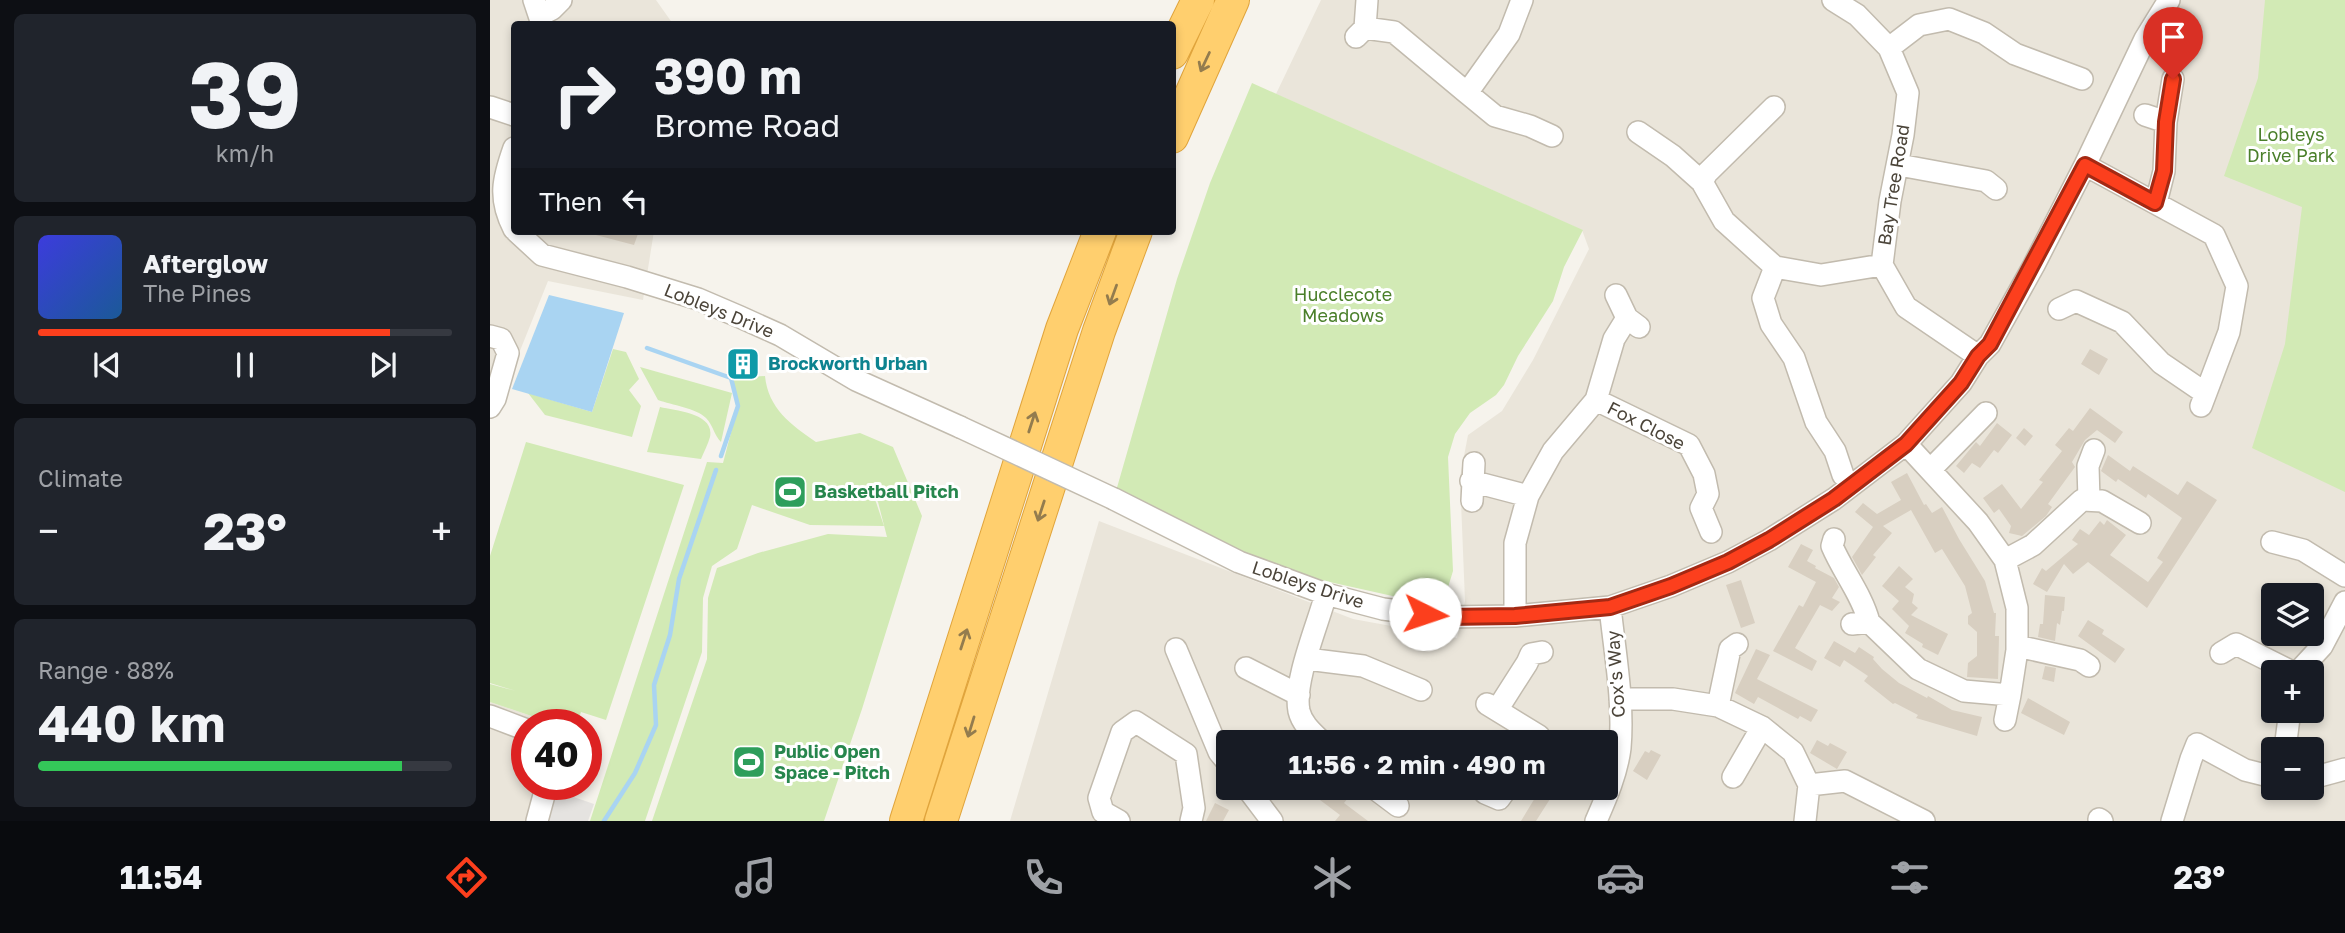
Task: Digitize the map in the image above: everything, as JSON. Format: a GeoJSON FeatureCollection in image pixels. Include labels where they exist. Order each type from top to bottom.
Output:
{"type":"FeatureCollection","features":[{"type":"Feature","properties":{"kind":"highway"},"geometry":{"type":"LineString","coordinates":[[1176,45],[1198,0]]}},
{"type":"Feature","properties":{"kind":"highway"},"geometry":{"type":"LineString","coordinates":[[1176,128],[1233,0]]}},
{"type":"Feature","properties":{"kind":"highway"},"geometry":{"type":"LineString","coordinates":[[906,821],[1058,342],[1098,235]]}},
{"type":"Feature","properties":{"kind":"highway"},"geometry":{"type":"LineString","coordinates":[[941,821],[1091,356],[1135,235]]}},
{"type":"Feature","properties":{"kind":"street"},"geometry":{"type":"LineString","coordinates":[[539,13],[552,9],[561,0]]}},
{"type":"Feature","properties":{"kind":"street"},"geometry":{"type":"LineString","coordinates":[[1367,0],[1361,33],[1394,32],[1494,116],[1556,137]]}},
{"type":"Feature","properties":{"kind":"street"},"geometry":{"type":"LineString","coordinates":[[1466,93],[1509,34],[1522,0]]}},
{"type":"Feature","properties":{"kind":"street","name":"Bay Tree Road"},"geometry":{"type":"LineString","coordinates":[[1833,0],[1857,15],[1889,48],[1908,93],[1882,265],[1906,307],[1978,356]]}},
{"type":"Feature","properties":{"kind":"street","name":"Lobleys Drive"},"geometry":{"type":"LineString","coordinates":[[520,235],[542,255],[698,299],[740,317],[780,335],[856,380],[960,426],[1240,562],[1325,594],[1383,609],[1446,617],[1515,616],[1610,607],[1671,586],[1728,562],[1769,540],[1834,499],[1906,444],[1961,383],[1978,356],[1990,344],[2085,165],[2145,39],[2169,0]]}},
{"type":"Feature","properties":{"kind":"street"},"geometry":{"type":"LineString","coordinates":[[1889,48],[1919,25],[1949,19],[1984,33],[2015,54],[2039,56],[2082,79]]}},
{"type":"Feature","properties":{"kind":"street"},"geometry":{"type":"LineString","coordinates":[[2155,203],[2164,171],[2156,118],[2173,79]]}},
{"type":"Feature","properties":{"kind":"street"},"geometry":{"type":"LineString","coordinates":[[490,107],[511,114]]}},
{"type":"Feature","properties":{"kind":"street"},"geometry":{"type":"LineString","coordinates":[[1702,182],[1707,173],[1771,118]]}},
{"type":"Feature","properties":{"kind":"street"},"geometry":{"type":"LineString","coordinates":[[1638,132],[1673,156],[1702,182],[1724,221],[1775,267],[1821,275],[1882,265]]}},
{"type":"Feature","properties":{"kind":"street","name":"Lobleys Drive"},"geometry":{"type":"LineString","coordinates":[[507,223],[503,196],[504,181],[511,158]]}},
{"type":"Feature","properties":{"kind":"street"},"geometry":{"type":"LineString","coordinates":[[1899,165],[1986,181],[1996,189]]}},
{"type":"Feature","properties":{"kind":"street"},"geometry":{"type":"LineString","coordinates":[[2059,309],[2076,301],[2123,322],[2161,363],[2203,400],[2229,332],[2237,286],[2214,235],[2085,165]]}},
{"type":"Feature","properties":{"kind":"street"},"geometry":{"type":"LineString","coordinates":[[1775,267],[1763,298],[1771,324],[1794,358],[1816,422],[1844,445],[1843,475]]}},
{"type":"Feature","properties":{"kind":"street"},"geometry":{"type":"LineString","coordinates":[[1515,616],[1515,543],[1528,496],[1553,451],[1596,400],[1614,339],[1633,322],[1616,295]]}},
{"type":"Feature","properties":{"kind":"street"},"geometry":{"type":"LineString","coordinates":[[490,336],[500,339],[508,353],[495,399],[490,407]]}},
{"type":"Feature","properties":{"kind":"street","name":"Fox Close"},"geometry":{"type":"LineString","coordinates":[[1596,400],[1689,445],[1704,474],[1707,494],[1694,507],[1711,532]]}},
{"type":"Feature","properties":{"kind":"street"},"geometry":{"type":"LineString","coordinates":[[1930,470],[1986,412]]}},
{"type":"Feature","properties":{"kind":"street"},"geometry":{"type":"LineString","coordinates":[[1906,444],[1978,522],[2005,560],[2017,608],[2017,646],[2005,720]]}},
{"type":"Feature","properties":{"kind":"street"},"geometry":{"type":"LineString","coordinates":[[2089,500],[2088,466],[2094,450]]}},
{"type":"Feature","properties":{"kind":"street"},"geometry":{"type":"LineString","coordinates":[[1472,482],[1528,496]]}},
{"type":"Feature","properties":{"kind":"street"},"geometry":{"type":"LineString","coordinates":[[2005,560],[2033,545],[2082,499],[2102,501],[2143,527]]}},
{"type":"Feature","properties":{"kind":"street"},"geometry":{"type":"LineString","coordinates":[[1835,539],[1832,546],[1838,560],[1847,579],[1865,604],[1861,623],[1918,669],[1964,691],[2010,695]]}},
{"type":"Feature","properties":{"kind":"street"},"geometry":{"type":"LineString","coordinates":[[2272,542],[2304,545],[2345,576]]}},
{"type":"Feature","properties":{"kind":"street"},"geometry":{"type":"LineString","coordinates":[[1311,730],[1299,713],[1298,695],[1325,594]]}},
{"type":"Feature","properties":{"kind":"street"},"geometry":{"type":"LineString","coordinates":[[2309,660],[2322,646],[2345,602]]}},
{"type":"Feature","properties":{"kind":"street","name":"Cox's Way"},"geometry":{"type":"LineString","coordinates":[[1610,607],[1620,699],[1618,753]]}},
{"type":"Feature","properties":{"kind":"street"},"geometry":{"type":"LineString","coordinates":[[1718,706],[1728,643]]}},
{"type":"Feature","properties":{"kind":"street"},"geometry":{"type":"LineString","coordinates":[[2221,653],[2236,644],[2268,660]]}},
{"type":"Feature","properties":{"kind":"street"},"geometry":{"type":"LineString","coordinates":[[2017,646],[2080,660],[2089,666]]}},
{"type":"Feature","properties":{"kind":"street"},"geometry":{"type":"LineString","coordinates":[[1176,649],[1216,739]]}},
{"type":"Feature","properties":{"kind":"street"},"geometry":{"type":"LineString","coordinates":[[1526,730],[1492,707],[1527,663],[1531,654],[1542,652]]}},
{"type":"Feature","properties":{"kind":"street"},"geometry":{"type":"LineString","coordinates":[[1307,659],[1363,666],[1421,690]]}},
{"type":"Feature","properties":{"kind":"street"},"geometry":{"type":"LineString","coordinates":[[1246,668],[1298,695]]}},
{"type":"Feature","properties":{"kind":"street"},"geometry":{"type":"LineString","coordinates":[[1620,699],[1673,699],[1718,706],[1762,727],[1793,752],[1809,785],[1805,821]]}},
{"type":"Feature","properties":{"kind":"street"},"geometry":{"type":"LineString","coordinates":[[490,716],[511,724]]}},
{"type":"Feature","properties":{"kind":"street"},"geometry":{"type":"LineString","coordinates":[[1119,821],[1103,812],[1099,798],[1122,732],[1136,722],[1186,754],[1216,756]]}},
{"type":"Feature","properties":{"kind":"street"},"geometry":{"type":"LineString","coordinates":[[1732,777],[1762,727]]}},
{"type":"Feature","properties":{"kind":"street"},"geometry":{"type":"LineString","coordinates":[[2172,821],[2197,744],[2245,770],[2261,774]]}},
{"type":"Feature","properties":{"kind":"street"},"geometry":{"type":"LineString","coordinates":[[1186,754],[1194,808],[1191,821]]}},
{"type":"Feature","properties":{"kind":"street"},"geometry":{"type":"LineString","coordinates":[[2324,775],[2345,769]]}},
{"type":"Feature","properties":{"kind":"street"},"geometry":{"type":"LineString","coordinates":[[1809,785],[1845,781],[1924,821]]}},
{"type":"Feature","properties":{"kind":"street"},"geometry":{"type":"LineString","coordinates":[[537,821],[543,800]]}},
{"type":"Feature","properties":{"kind":"street"},"geometry":{"type":"LineString","coordinates":[[1256,800],[1272,821]]}},
{"type":"Feature","properties":{"kind":"street"},"geometry":{"type":"LineString","coordinates":[[1390,800],[1398,806]]}},
{"type":"Feature","properties":{"kind":"street","name":"Cox's Way"},"geometry":{"type":"LineString","coordinates":[[1596,821],[1603,800]]}},
{"type":"Feature","properties":{"kind":"shaded area"},"geometry":{"type":"Polygon","coordinates":[[[490,0],[656,0],[671,21],[511,21],[511,235],[653,235],[643,300],[548,281],[499,403],[490,418],[490,0]]]}},
{"type":"Feature","properties":{"kind":"shaded area"},"geometry":{"type":"Polygon","coordinates":[[[1321,0],[2345,0],[2345,821],[1010,821],[1099,521],[1353,619],[1457,638],[1465,601],[1460,477],[1468,435],[1502,411],[1533,360],[1589,249],[1582,230],[1276,94],[1321,0]]]}},
{"type":"Feature","properties":{"kind":"shaded area"},"geometry":{"type":"Polygon","coordinates":[[[490,702],[511,709],[511,800],[554,800],[547,821],[490,821],[490,702]]]}},
{"type":"Feature","properties":{"kind":"shaded area"},"geometry":{"type":"Polygon","coordinates":[[[553,800],[582,800],[594,804],[588,821],[547,821],[553,800]]]}},
{"type":"Feature","properties":{"kind":"green space","name":"Lobleys Drive Park"},"geometry":{"type":"Polygon","coordinates":[[[2265,0],[2345,0],[2345,492],[2252,448],[2285,344],[2302,207],[2224,176],[2258,78],[2265,0]]]}},
{"type":"Feature","properties":{"kind":"green space","name":"Hucclecote Meadows"},"geometry":{"type":"Polygon","coordinates":[[[1252,83],[1583,230],[1564,267],[1553,301],[1518,356],[1504,385],[1496,395],[1470,413],[1455,434],[1448,457],[1453,571],[1442,607],[1239,562],[1116,491],[1177,279],[1210,183],[1252,83]]]}},
{"type":"Feature","properties":{"kind":"green space"},"geometry":{"type":"Polygon","coordinates":[[[613,349],[626,352],[639,379],[629,390],[641,406],[632,437],[545,415],[528,393],[592,412],[613,349]]]}},
{"type":"Feature","properties":{"kind":"green space"},"geometry":{"type":"Polygon","coordinates":[[[640,367],[732,393],[721,442],[702,415],[658,400],[640,367]]]}},
{"type":"Feature","properties":{"kind":"green space"},"geometry":{"type":"Polygon","coordinates":[[[765,376],[771,397],[782,415],[816,442],[860,433],[893,447],[922,516],[862,709],[824,821],[652,821],[707,659],[708,598],[717,568],[758,553],[828,534],[887,537],[878,502],[866,484],[876,502],[884,526],[810,525],[752,505],[737,549],[712,566],[703,598],[702,652],[645,821],[590,821],[597,800],[602,800],[602,784],[707,462],[723,463],[738,406],[731,378],[765,376]]]}},
{"type":"Feature","properties":{"kind":"green space"},"geometry":{"type":"Polygon","coordinates":[[[660,407],[693,414],[707,423],[710,437],[701,459],[647,452],[660,407]]]}},
{"type":"Feature","properties":{"kind":"green space"},"geometry":{"type":"Polygon","coordinates":[[[526,442],[684,485],[606,720],[602,719],[602,709],[511,709],[490,702],[490,684],[516,691],[490,683],[490,556],[526,442]]]}},
{"type":"Feature","properties":{"kind":"water"},"geometry":{"type":"Polygon","coordinates":[[[549,295],[624,313],[592,412],[512,389],[549,295]]]}},
{"type":"Feature","properties":{"kind":"building"},"geometry":{"type":"Polygon","coordinates":[[[596,235],[638,235],[634,245],[596,235]]]}},
{"type":"Feature","properties":{"kind":"building"},"geometry":{"type":"Polygon","coordinates":[[[2090,349],[2108,359],[2099,375],[2081,364],[2090,349]]]}},
{"type":"Feature","properties":{"kind":"building"},"geometry":{"type":"Polygon","coordinates":[[[2090,408],[2123,432],[2115,443],[2097,430],[2085,440],[2072,462],[2075,467],[2048,504],[2052,507],[2046,516],[2022,536],[2009,533],[2011,526],[1999,509],[1994,513],[1983,498],[2002,484],[2021,509],[2043,482],[2039,480],[2062,451],[2055,445],[2069,428],[2073,431],[2090,408]]]}},
{"type":"Feature","properties":{"kind":"building"},"geometry":{"type":"Polygon","coordinates":[[[1997,423],[2012,435],[1998,453],[1994,450],[1980,468],[1972,463],[1964,473],[1956,466],[1976,442],[1980,446],[1997,423]]]}},
{"type":"Feature","properties":{"kind":"building"},"geometry":{"type":"Polygon","coordinates":[[[2024,428],[2033,436],[2025,446],[2016,438],[2024,428]]]}},
{"type":"Feature","properties":{"kind":"building"},"geometry":{"type":"Polygon","coordinates":[[[2108,455],[2130,471],[2133,466],[2178,495],[2187,481],[2217,500],[2147,608],[2088,562],[2073,574],[2064,564],[2047,592],[2033,584],[2042,568],[2046,571],[2078,544],[2072,540],[2080,529],[2089,535],[2100,521],[2104,525],[2107,520],[2126,535],[2110,555],[2148,582],[2163,562],[2157,558],[2182,518],[2148,494],[2146,498],[2101,471],[2108,455]]]}},
{"type":"Feature","properties":{"kind":"building"},"geometry":{"type":"Polygon","coordinates":[[[1907,473],[1924,505],[1926,504],[1932,513],[1942,507],[1985,581],[1996,613],[1995,636],[1999,636],[1998,679],[1967,677],[1968,663],[1977,656],[1977,632],[1968,624],[1968,616],[1972,613],[1965,586],[1942,549],[1935,553],[1911,510],[1883,526],[1892,533],[1873,555],[1876,557],[1862,575],[1852,557],[1873,527],[1855,512],[1863,503],[1877,514],[1901,500],[1891,482],[1907,473]]]}},
{"type":"Feature","properties":{"kind":"building"},"geometry":{"type":"Polygon","coordinates":[[[1801,544],[1813,550],[1807,561],[1834,578],[1839,587],[1832,598],[1840,602],[1832,611],[1820,605],[1795,648],[1817,661],[1812,671],[1773,651],[1799,605],[1803,607],[1816,582],[1788,567],[1801,544]]]}},
{"type":"Feature","properties":{"kind":"building"},"geometry":{"type":"Polygon","coordinates":[[[1899,566],[1913,579],[1905,587],[1914,594],[1912,603],[1918,608],[1911,615],[1948,634],[1938,655],[1922,647],[1923,644],[1905,633],[1909,626],[1892,609],[1899,601],[1882,586],[1899,566]]]}},
{"type":"Feature","properties":{"kind":"building"},"geometry":{"type":"Polygon","coordinates":[[[1741,580],[1755,623],[1741,628],[1726,585],[1741,580]]]}},
{"type":"Feature","properties":{"kind":"building"},"geometry":{"type":"Polygon","coordinates":[[[2045,595],[2065,597],[2064,611],[2060,625],[2057,623],[2055,641],[2038,637],[2040,624],[2043,624],[2045,595]]]}},
{"type":"Feature","properties":{"kind":"building"},"geometry":{"type":"Polygon","coordinates":[[[2088,620],[2104,630],[2102,634],[2125,649],[2115,663],[2078,636],[2088,620]]]}},
{"type":"Feature","properties":{"kind":"building"},"geometry":{"type":"Polygon","coordinates":[[[1834,641],[1855,653],[1859,647],[1874,657],[1882,669],[1899,683],[1927,698],[1928,696],[1952,710],[1982,717],[1977,736],[1916,718],[1918,715],[1893,704],[1864,681],[1868,676],[1844,660],[1840,667],[1824,658],[1834,641]]]}},
{"type":"Feature","properties":{"kind":"building"},"geometry":{"type":"Polygon","coordinates":[[[1756,649],[1770,655],[1757,679],[1818,710],[1811,722],[1800,716],[1798,719],[1758,697],[1754,704],[1735,693],[1756,649]]]}},
{"type":"Feature","properties":{"kind":"building"},"geometry":{"type":"Polygon","coordinates":[[[2045,666],[2056,668],[2054,682],[2042,679],[2045,666]]]}},
{"type":"Feature","properties":{"kind":"building"},"geometry":{"type":"Polygon","coordinates":[[[2028,698],[2070,722],[2064,735],[2021,713],[2028,698]]]}},
{"type":"Feature","properties":{"kind":"building"},"geometry":{"type":"Polygon","coordinates":[[[1817,740],[1847,752],[1837,769],[1810,753],[1817,740]]]}},
{"type":"Feature","properties":{"kind":"building"},"geometry":{"type":"Polygon","coordinates":[[[1651,750],[1661,755],[1647,780],[1633,771],[1645,751],[1649,753],[1651,750]]]}},
{"type":"Feature","properties":{"kind":"building"},"geometry":{"type":"Polygon","coordinates":[[[1320,800],[1346,800],[1344,803],[1368,821],[1335,821],[1340,815],[1320,800]]]}},
{"type":"Feature","properties":{"kind":"building"},"geometry":{"type":"Polygon","coordinates":[[[1534,800],[1549,800],[1536,821],[1521,821],[1534,800]]]}},
{"type":"Feature","properties":{"kind":"building"},"geometry":{"type":"Polygon","coordinates":[[[1215,803],[1229,810],[1223,821],[1206,821],[1215,803]]]}},
{"type":"Feature","properties":{"kind":"waterway"},"geometry":{"type":"LineString","coordinates":[[647,348],[731,378],[738,406],[721,456]]}},
{"type":"Feature","properties":{"kind":"waterway"},"geometry":{"type":"LineString","coordinates":[[604,821],[635,773],[656,725],[654,685],[670,635],[679,579],[716,470]]}},
{"type":"Feature","properties":{"kind":"place","name":"Brockworth Urban"},"geometry":{"type":"Point","coordinates":[743,364]}},
{"type":"Feature","properties":{"kind":"place","name":"Basketball Pitch"},"geometry":{"type":"Point","coordinates":[790,492]}},
{"type":"Feature","properties":{"kind":"place","name":"Public Open Space - Pitch"},"geometry":{"type":"Point","coordinates":[749,762]}},
{"type":"Feature","properties":{"kind":"route"},"geometry":{"type":"LineString","coordinates":[[1425,614],[1446,617],[1515,616],[1610,607],[1671,586],[1728,562],[1834,499],[1906,444],[1961,383],[1978,356],[1990,344],[2085,165],[2155,203],[2164,171],[2166,122],[2173,79]]}}]}
